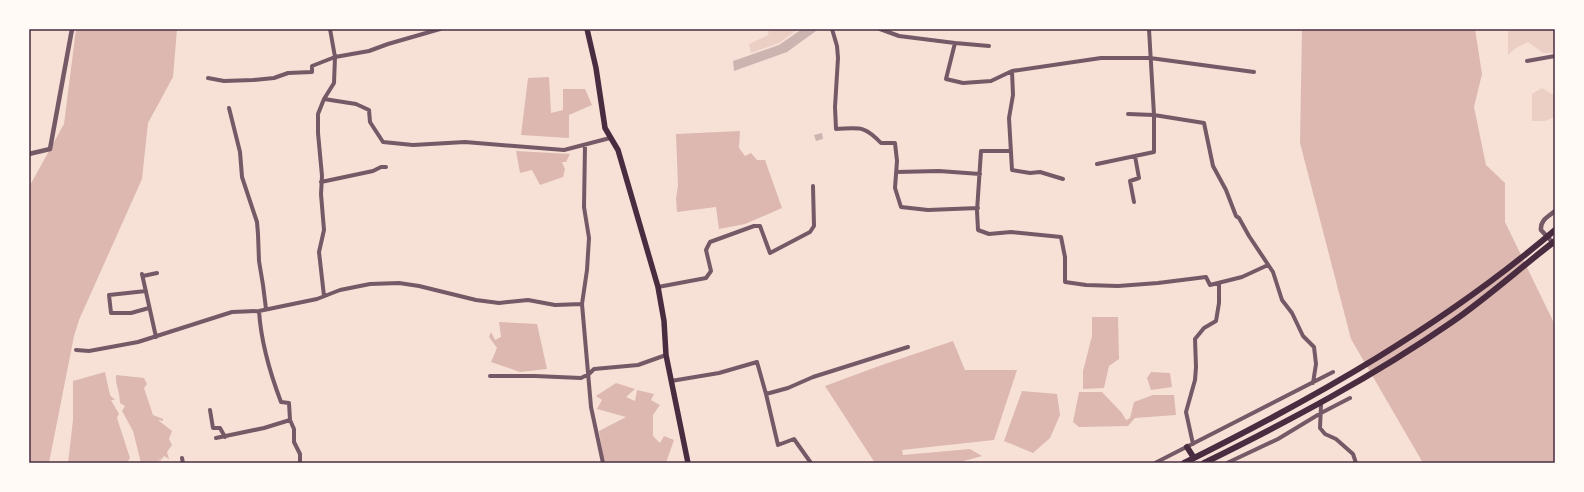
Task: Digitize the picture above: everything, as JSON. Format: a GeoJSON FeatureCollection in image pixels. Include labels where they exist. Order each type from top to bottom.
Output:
{"type":"FeatureCollection","features":[{"type":"Feature","properties":{"kind":"highway"},"geometry":{"type":"LineString","coordinates":[[1184,463],[1259,426],[1353,372],[1446,313],[1555,230]]}},
{"type":"Feature","properties":{"kind":"highway"},"geometry":{"type":"LineString","coordinates":[[1204,463],[1265,433],[1358,381],[1452,322],[1555,242]]}},
{"type":"Feature","properties":{"kind":"highway"},"geometry":{"type":"LineString","coordinates":[[1187,447],[1194,458]]}},
{"type":"Feature","properties":{"kind":"main road"},"geometry":{"type":"LineString","coordinates":[[587,29],[596,68],[605,128],[618,150],[658,287],[664,321],[666,355],[670,381],[688,463]]}},
{"type":"Feature","properties":{"kind":"street"},"geometry":{"type":"LineString","coordinates":[[29,154],[50,149],[72,29]]}},
{"type":"Feature","properties":{"kind":"street"},"geometry":{"type":"LineString","coordinates":[[324,296],[319,252],[324,230],[318,114],[324,99],[334,83],[335,57],[330,29]]}},
{"type":"Feature","properties":{"kind":"street"},"geometry":{"type":"LineString","coordinates":[[208,78],[224,81],[253,80],[274,78],[288,73],[312,72],[312,66],[335,57],[369,51],[440,29]]}},
{"type":"Feature","properties":{"kind":"street"},"geometry":{"type":"LineString","coordinates":[[832,29],[837,46],[838,58],[835,107],[836,130],[858,128],[868,131],[881,143],[895,143],[895,188],[901,207],[928,210],[978,208]]}},
{"type":"Feature","properties":{"kind":"street"},"geometry":{"type":"LineString","coordinates":[[880,29],[899,36],[989,46]]}},
{"type":"Feature","properties":{"kind":"street"},"geometry":{"type":"LineString","coordinates":[[1097,164],[1154,152],[1154,115],[1150,58],[1150,29]]}},
{"type":"Feature","properties":{"kind":"street"},"geometry":{"type":"LineString","coordinates":[[955,43],[946,79],[963,83],[990,81],[1012,70],[1101,58],[1150,58],[1254,72]]}},
{"type":"Feature","properties":{"kind":"street"},"geometry":{"type":"LineString","coordinates":[[1527,61],[1555,56]]}},
{"type":"Feature","properties":{"kind":"street"},"geometry":{"type":"LineString","coordinates":[[1012,70],[1013,95],[1009,118],[1012,170],[1030,173],[1040,172],[1063,179]]}},
{"type":"Feature","properties":{"kind":"street"},"geometry":{"type":"LineString","coordinates":[[324,99],[356,104],[369,110],[370,122],[383,142],[414,145],[465,142],[564,150],[610,138]]}},
{"type":"Feature","properties":{"kind":"street"},"geometry":{"type":"LineString","coordinates":[[229,108],[240,152],[242,177],[257,222],[258,261],[264,285],[266,309]]}},
{"type":"Feature","properties":{"kind":"street"},"geometry":{"type":"LineString","coordinates":[[1128,114],[1154,115],[1204,123],[1213,166],[1236,216],[1239,218],[1272,272],[1282,300],[1292,313],[1303,336],[1314,347],[1316,364],[1313,382]]}},
{"type":"Feature","properties":{"kind":"street"},"geometry":{"type":"LineString","coordinates":[[585,145],[584,207],[589,238],[588,270],[582,304],[591,407],[603,463]]}},
{"type":"Feature","properties":{"kind":"street"},"geometry":{"type":"LineString","coordinates":[[1011,151],[981,151],[978,230],[989,234],[1011,232],[1061,236],[1065,258],[1065,282],[1086,285],[1118,286],[1174,282],[1206,277],[1210,285],[1242,277],[1268,265]]}},
{"type":"Feature","properties":{"kind":"street"},"geometry":{"type":"LineString","coordinates":[[1134,202],[1130,180],[1139,178],[1135,156]]}},
{"type":"Feature","properties":{"kind":"street"},"geometry":{"type":"LineString","coordinates":[[321,182],[386,167]]}},
{"type":"Feature","properties":{"kind":"street"},"geometry":{"type":"LineString","coordinates":[[896,172],[939,171],[980,174]]}},
{"type":"Feature","properties":{"kind":"street"},"geometry":{"type":"LineString","coordinates":[[658,287],[706,278],[711,271],[706,250],[710,242],[724,236],[754,226],[760,226],[770,253],[810,232],[814,226],[813,186]]}},
{"type":"Feature","properties":{"kind":"street"},"geometry":{"type":"LineString","coordinates":[[1555,211],[1542,221],[1541,230],[1555,246]]}},
{"type":"Feature","properties":{"kind":"street"},"geometry":{"type":"LineString","coordinates":[[156,337],[142,275],[157,273]]}},
{"type":"Feature","properties":{"kind":"street"},"geometry":{"type":"LineString","coordinates":[[76,350],[89,351],[156,337],[232,312],[259,311],[317,299],[340,290],[370,284],[399,283],[419,286],[476,300],[499,303],[528,300],[555,305],[582,304]]}},
{"type":"Feature","properties":{"kind":"street"},"geometry":{"type":"LineString","coordinates":[[1194,444],[1188,426],[1186,412],[1195,380],[1195,339],[1204,328],[1216,321],[1219,303],[1219,283]]}},
{"type":"Feature","properties":{"kind":"street"},"geometry":{"type":"LineString","coordinates":[[146,291],[109,295],[112,313],[131,313],[149,308]]}},
{"type":"Feature","properties":{"kind":"street"},"geometry":{"type":"LineString","coordinates":[[259,311],[260,327],[275,387],[281,402],[289,403],[290,420],[294,430],[294,442],[300,454],[300,463]]}},
{"type":"Feature","properties":{"kind":"street"},"geometry":{"type":"LineString","coordinates":[[766,394],[788,388],[813,377],[908,347]]}},
{"type":"Feature","properties":{"kind":"street"},"geometry":{"type":"LineString","coordinates":[[490,376],[581,378],[589,374],[594,369],[638,364],[666,355]]}},
{"type":"Feature","properties":{"kind":"street"},"geometry":{"type":"LineString","coordinates":[[670,381],[719,373],[757,362],[778,445],[794,439],[811,463]]}},
{"type":"Feature","properties":{"kind":"street"},"geometry":{"type":"LineString","coordinates":[[1155,463],[1333,372]]}},
{"type":"Feature","properties":{"kind":"street"},"geometry":{"type":"LineString","coordinates":[[1226,463],[1278,439],[1321,413],[1350,398]]}},
{"type":"Feature","properties":{"kind":"street"},"geometry":{"type":"LineString","coordinates":[[1320,405],[1320,428],[1325,434],[1336,439],[1353,454],[1356,463]]}},
{"type":"Feature","properties":{"kind":"street"},"geometry":{"type":"LineString","coordinates":[[210,410],[213,428],[220,428],[224,437]]}},
{"type":"Feature","properties":{"kind":"street"},"geometry":{"type":"LineString","coordinates":[[216,438],[264,428],[290,420]]}},
{"type":"Feature","properties":{"kind":"street"},"geometry":{"type":"LineString","coordinates":[[182,458],[184,463]]}},
{"type":"Feature","properties":{"kind":"shaded area"},"geometry":{"type":"Polygon","coordinates":[[[76,29],[177,29],[173,77],[148,123],[142,179],[79,320],[74,336],[49,463],[29,463],[29,187],[64,124],[76,29]]]}},
{"type":"Feature","properties":{"kind":"shaded area"},"geometry":{"type":"Polygon","coordinates":[[[769,29],[798,29],[779,43],[751,53],[749,44],[768,35],[769,29]]]}},
{"type":"Feature","properties":{"kind":"shaded area"},"geometry":{"type":"Polygon","coordinates":[[[1302,29],[1475,29],[1482,74],[1474,107],[1486,165],[1505,183],[1505,222],[1555,325],[1555,463],[1423,463],[1351,339],[1300,143],[1302,29]]]}},
{"type":"Feature","properties":{"kind":"shaded area"},"geometry":{"type":"Polygon","coordinates":[[[1508,29],[1555,29],[1555,53],[1543,53],[1528,42],[1516,48],[1508,55],[1508,29]]]}},
{"type":"Feature","properties":{"kind":"shaded area"},"geometry":{"type":"Polygon","coordinates":[[[549,77],[551,113],[563,110],[563,89],[585,89],[592,105],[569,115],[569,138],[521,135],[528,78],[549,77]]]}},
{"type":"Feature","properties":{"kind":"shaded area"},"geometry":{"type":"Polygon","coordinates":[[[1542,88],[1555,96],[1555,117],[1545,121],[1532,121],[1532,94],[1542,88]]]}},
{"type":"Feature","properties":{"kind":"shaded area"},"geometry":{"type":"Polygon","coordinates":[[[740,131],[739,148],[745,156],[751,153],[757,160],[765,160],[782,208],[745,224],[719,229],[716,207],[677,212],[676,198],[678,186],[676,134],[740,131]]]}},
{"type":"Feature","properties":{"kind":"shaded area"},"geometry":{"type":"Polygon","coordinates":[[[516,151],[570,154],[566,162],[562,162],[565,169],[563,177],[540,185],[532,170],[520,173],[516,151]]]}},
{"type":"Feature","properties":{"kind":"shaded area"},"geometry":{"type":"Polygon","coordinates":[[[1092,317],[1118,317],[1119,359],[1109,366],[1104,388],[1083,389],[1083,371],[1092,336],[1092,317]]]}},
{"type":"Feature","properties":{"kind":"shaded area"},"geometry":{"type":"Polygon","coordinates":[[[499,322],[537,324],[547,369],[520,372],[491,362],[497,348],[489,337],[491,332],[495,340],[501,337],[499,322]]]}},
{"type":"Feature","properties":{"kind":"shaded area"},"geometry":{"type":"Polygon","coordinates":[[[953,341],[965,370],[1017,370],[994,440],[902,450],[903,455],[970,449],[982,456],[957,463],[875,463],[825,386],[953,341]]]}},
{"type":"Feature","properties":{"kind":"shaded area"},"geometry":{"type":"Polygon","coordinates":[[[105,372],[110,395],[115,400],[111,400],[119,414],[117,418],[130,458],[127,463],[68,463],[73,420],[73,381],[105,372]]]}},
{"type":"Feature","properties":{"kind":"shaded area"},"geometry":{"type":"Polygon","coordinates":[[[1151,372],[1170,373],[1172,387],[1151,390],[1147,378],[1151,372]]]}},
{"type":"Feature","properties":{"kind":"shaded area"},"geometry":{"type":"Polygon","coordinates":[[[116,375],[144,378],[147,384],[144,388],[153,415],[163,419],[163,421],[158,420],[172,431],[169,439],[172,445],[167,452],[169,459],[164,456],[162,459],[158,458],[162,460],[151,463],[141,463],[133,431],[122,411],[125,406],[120,403],[116,375]]]}},
{"type":"Feature","properties":{"kind":"shaded area"},"geometry":{"type":"Polygon","coordinates":[[[616,383],[635,389],[626,397],[635,401],[637,390],[654,394],[651,400],[660,405],[653,415],[653,436],[660,443],[664,436],[674,440],[666,463],[604,463],[599,431],[626,417],[597,409],[602,400],[596,396],[616,383]]]}},
{"type":"Feature","properties":{"kind":"shaded area"},"geometry":{"type":"Polygon","coordinates":[[[1022,391],[1057,394],[1060,415],[1050,438],[1033,453],[1004,441],[1022,391]]]}},
{"type":"Feature","properties":{"kind":"shaded area"},"geometry":{"type":"Polygon","coordinates":[[[1079,392],[1102,392],[1122,413],[1126,420],[1130,418],[1134,402],[1153,395],[1174,395],[1176,415],[1135,418],[1128,426],[1079,427],[1073,422],[1079,392]]]}},
{"type":"Feature","properties":{"kind":"building"},"geometry":{"type":"Polygon","coordinates":[[[802,29],[815,29],[816,31],[787,52],[734,71],[733,61],[779,45],[802,29]]]}},
{"type":"Feature","properties":{"kind":"building"},"geometry":{"type":"Polygon","coordinates":[[[822,133],[823,139],[816,141],[814,135],[822,133]]]}}]}
